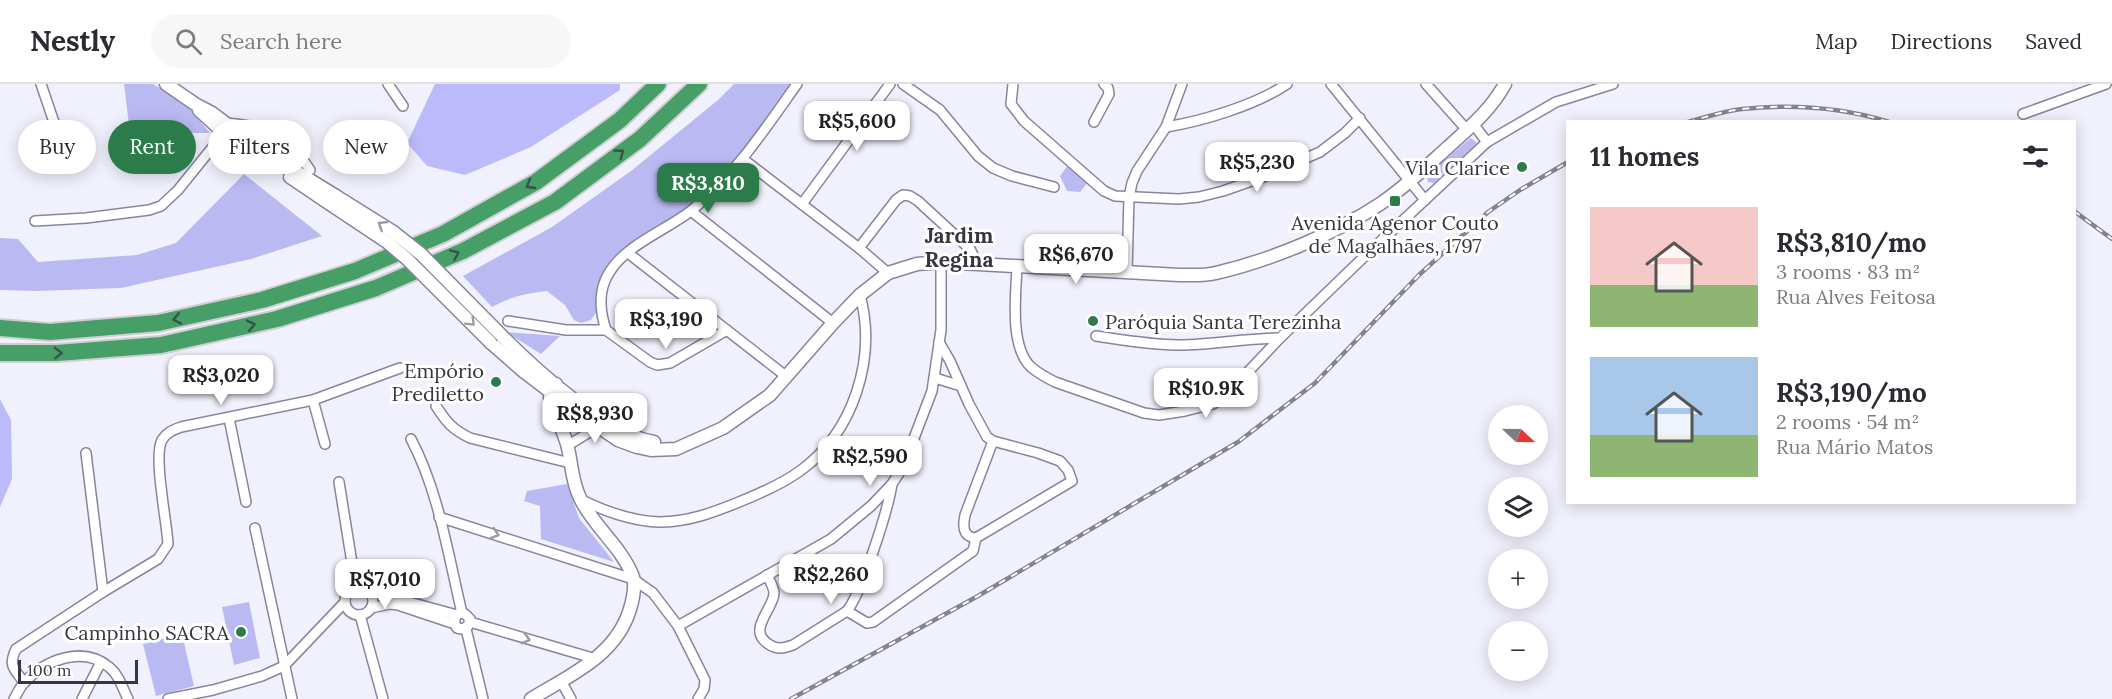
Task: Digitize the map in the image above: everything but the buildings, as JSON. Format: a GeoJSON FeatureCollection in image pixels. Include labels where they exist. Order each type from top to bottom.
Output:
{"type":"FeatureCollection","features":[{"type":"Feature","properties":{"kind":"highway"},"geometry":{"type":"LineString","coordinates":[[0,328],[50,332],[158,322],[262,300],[355,271],[443,234],[536,182],[620,120],[658,84]]}},
{"type":"Feature","properties":{"kind":"highway"},"geometry":{"type":"LineString","coordinates":[[0,352],[57,353],[161,345],[277,319],[376,288],[463,251],[555,202],[640,139],[699,84]]}},
{"type":"Feature","properties":{"kind":"street"},"geometry":{"type":"LineString","coordinates":[[41,84],[53,120]]}},
{"type":"Feature","properties":{"kind":"street"},"geometry":{"type":"LineString","coordinates":[[166,84],[178,88],[202,114],[212,120]]}},
{"type":"Feature","properties":{"kind":"street"},"geometry":{"type":"LineString","coordinates":[[388,84],[403,106]]}},
{"type":"Feature","properties":{"kind":"street"},"geometry":{"type":"LineString","coordinates":[[606,330],[601,310],[602,293],[609,273],[628,253],[691,211],[722,183],[743,159],[797,84]]}},
{"type":"Feature","properties":{"kind":"street"},"geometry":{"type":"LineString","coordinates":[[802,204],[890,84]]}},
{"type":"Feature","properties":{"kind":"street"},"geometry":{"type":"LineString","coordinates":[[903,84],[940,110],[978,156],[993,168],[1012,176],[1054,186]]}},
{"type":"Feature","properties":{"kind":"street"},"geometry":{"type":"LineString","coordinates":[[1013,84],[1011,104],[1024,121],[1104,191],[1115,196],[1179,199],[1199,197],[1233,187],[1263,177],[1320,152],[1360,118]]}},
{"type":"Feature","properties":{"kind":"street"},"geometry":{"type":"LineString","coordinates":[[1094,122],[1109,94],[1104,84]]}},
{"type":"Feature","properties":{"kind":"street"},"geometry":{"type":"LineString","coordinates":[[1126,273],[1129,197],[1132,183],[1137,171],[1166,127],[1182,84]]}},
{"type":"Feature","properties":{"kind":"street"},"geometry":{"type":"LineString","coordinates":[[1166,127],[1193,123],[1216,115],[1287,84]]}},
{"type":"Feature","properties":{"kind":"street"},"geometry":{"type":"LineString","coordinates":[[1331,84],[1425,200]]}},
{"type":"Feature","properties":{"kind":"street"},"geometry":{"type":"LineString","coordinates":[[1426,84],[1487,142]]}},
{"type":"Feature","properties":{"kind":"street"},"geometry":{"type":"LineString","coordinates":[[294,174],[333,200],[392,231],[421,254],[553,388],[598,423],[649,441],[663,443],[694,441],[723,428],[770,395],[832,322],[860,295],[888,273],[918,264],[941,262],[1179,275],[1213,274],[1244,265],[1281,252],[1357,218],[1381,203],[1411,181],[1470,128],[1497,99],[1504,84]]}},
{"type":"Feature","properties":{"kind":"street"},"geometry":{"type":"LineString","coordinates":[[1017,266],[1015,319],[1020,344],[1030,366],[1055,382],[1144,413],[1160,415],[1213,404],[1227,394],[1280,338],[1487,142],[1556,102],[1613,84]]}},
{"type":"Feature","properties":{"kind":"street"},"geometry":{"type":"LineString","coordinates":[[2023,114],[2106,84]]}},
{"type":"Feature","properties":{"kind":"street"},"geometry":{"type":"LineString","coordinates":[[35,220],[86,218],[149,210],[161,206],[178,190],[208,150]]}},
{"type":"Feature","properties":{"kind":"street"},"geometry":{"type":"LineString","coordinates":[[743,159],[888,273]]}},
{"type":"Feature","properties":{"kind":"street"},"geometry":{"type":"LineString","coordinates":[[296,174],[333,200],[408,259],[490,342],[541,385],[553,388]]}},
{"type":"Feature","properties":{"kind":"street"},"geometry":{"type":"LineString","coordinates":[[859,248],[896,200],[903,195],[909,196],[935,216],[970,249],[977,263]]}},
{"type":"Feature","properties":{"kind":"street"},"geometry":{"type":"LineString","coordinates":[[691,211],[832,322]]}},
{"type":"Feature","properties":{"kind":"street"},"geometry":{"type":"LineString","coordinates":[[628,253],[787,377]]}},
{"type":"Feature","properties":{"kind":"street"},"geometry":{"type":"LineString","coordinates":[[678,626],[831,539],[871,506],[892,484],[903,467],[928,404],[935,378],[939,342],[941,262]]}},
{"type":"Feature","properties":{"kind":"street"},"geometry":{"type":"LineString","coordinates":[[580,500],[599,509],[634,519],[675,522],[702,517],[728,507],[799,472],[832,438],[851,407],[865,354],[864,308],[860,295]]}},
{"type":"Feature","properties":{"kind":"street"},"geometry":{"type":"LineString","coordinates":[[508,321],[566,330],[606,330],[657,365],[670,363],[727,330]]}},
{"type":"Feature","properties":{"kind":"street"},"geometry":{"type":"LineString","coordinates":[[1096,336],[1133,342],[1180,345],[1251,338],[1280,338]]}},
{"type":"Feature","properties":{"kind":"street"},"geometry":{"type":"LineString","coordinates":[[939,342],[987,437],[993,441],[1060,461],[1068,470],[1072,481],[976,538],[967,535],[963,526],[993,441]]}},
{"type":"Feature","properties":{"kind":"street"},"geometry":{"type":"LineString","coordinates":[[24,682],[12,667],[11,659],[16,649],[158,559],[168,544],[159,447],[162,439],[169,432],[181,427],[313,400],[400,368]]}},
{"type":"Feature","properties":{"kind":"street"},"geometry":{"type":"LineString","coordinates":[[935,378],[961,386]]}},
{"type":"Feature","properties":{"kind":"street"},"geometry":{"type":"LineString","coordinates":[[541,385],[553,407]]}},
{"type":"Feature","properties":{"kind":"street"},"geometry":{"type":"LineString","coordinates":[[531,699],[596,659],[615,639],[628,614],[633,597],[633,579],[616,547],[580,500],[574,485],[567,446],[550,397],[553,388]]}},
{"type":"Feature","properties":{"kind":"street"},"geometry":{"type":"LineString","coordinates":[[313,400],[325,444]]}},
{"type":"Feature","properties":{"kind":"street"},"geometry":{"type":"LineString","coordinates":[[436,406],[447,424],[456,432],[470,438],[570,463]]}},
{"type":"Feature","properties":{"kind":"street"},"geometry":{"type":"LineString","coordinates":[[229,418],[246,502]]}},
{"type":"Feature","properties":{"kind":"street"},"geometry":{"type":"LineString","coordinates":[[567,446],[598,423]]}},
{"type":"Feature","properties":{"kind":"street"},"geometry":{"type":"LineString","coordinates":[[411,439],[423,461],[439,517],[460,629],[468,626],[596,659]]}},
{"type":"Feature","properties":{"kind":"street"},"geometry":{"type":"LineString","coordinates":[[86,453],[104,592]]}},
{"type":"Feature","properties":{"kind":"street"},"geometry":{"type":"LineString","coordinates":[[339,482],[356,588]]}},
{"type":"Feature","properties":{"kind":"street"},"geometry":{"type":"LineString","coordinates":[[767,575],[774,592],[773,601],[760,622],[761,635],[766,643],[775,648],[793,645],[847,611],[860,586],[892,484]]}},
{"type":"Feature","properties":{"kind":"street"},"geometry":{"type":"LineString","coordinates":[[439,517],[633,579],[652,593],[678,626],[705,680],[704,689],[698,699]]}},
{"type":"Feature","properties":{"kind":"street"},"geometry":{"type":"LineString","coordinates":[[255,528],[292,699]]}},
{"type":"Feature","properties":{"kind":"street"},"geometry":{"type":"LineString","coordinates":[[847,611],[867,623],[873,622],[974,551],[976,538]]}},
{"type":"Feature","properties":{"kind":"street"},"geometry":{"type":"LineString","coordinates":[[168,699],[215,694],[284,666],[345,602],[348,593],[356,588],[458,617]]}},
{"type":"Feature","properties":{"kind":"street"},"geometry":{"type":"LineString","coordinates":[[369,591],[373,600],[371,608]]}},
{"type":"Feature","properties":{"kind":"street"},"geometry":{"type":"LineString","coordinates":[[345,602],[351,613],[360,615],[371,608],[393,604],[458,617],[469,617],[468,626],[483,699]]}},
{"type":"Feature","properties":{"kind":"street"},"geometry":{"type":"LineString","coordinates":[[360,615],[383,699]]}},
{"type":"Feature","properties":{"kind":"street"},"geometry":{"type":"LineString","coordinates":[[14,699],[24,682],[58,658],[90,657],[101,662],[117,676],[128,699]]}},
{"type":"Feature","properties":{"kind":"street"},"geometry":{"type":"LineString","coordinates":[[82,699],[101,662]]}},
{"type":"Feature","properties":{"kind":"street"},"geometry":{"type":"LineString","coordinates":[[561,681],[571,699]]}},
{"type":"Feature","properties":{"kind":"shaded area"},"geometry":{"type":"Polygon","coordinates":[[[124,84],[153,84],[184,102],[208,133],[196,133],[196,120],[128,120],[124,84]]]}},
{"type":"Feature","properties":{"kind":"shaded area"},"geometry":{"type":"Polygon","coordinates":[[[435,84],[620,84],[620,90],[531,147],[465,175],[427,166],[409,145],[409,139],[435,84]]]}},
{"type":"Feature","properties":{"kind":"shaded area"},"geometry":{"type":"Polygon","coordinates":[[[734,84],[794,84],[720,181],[689,209],[614,260],[598,310],[591,320],[581,323],[574,320],[565,305],[547,291],[518,296],[492,307],[463,276],[552,227],[631,171],[718,100],[734,84]]]}},
{"type":"Feature","properties":{"kind":"shaded area"},"geometry":{"type":"Polygon","coordinates":[[[1471,138],[1477,143],[1434,183],[1428,182],[1426,175],[1471,138]]]}},
{"type":"Feature","properties":{"kind":"shaded area"},"geometry":{"type":"Polygon","coordinates":[[[1068,165],[1088,182],[1080,192],[1067,191],[1060,176],[1068,165]]]}},
{"type":"Feature","properties":{"kind":"shaded area"},"geometry":{"type":"Polygon","coordinates":[[[244,174],[322,236],[251,259],[121,288],[0,290],[0,238],[18,239],[38,262],[137,255],[176,243],[244,174]]]}},
{"type":"Feature","properties":{"kind":"shaded area"},"geometry":{"type":"Polygon","coordinates":[[[506,332],[560,336],[541,354],[506,332]]]}},
{"type":"Feature","properties":{"kind":"shaded area"},"geometry":{"type":"Polygon","coordinates":[[[0,399],[11,420],[12,479],[0,507],[0,399]]]}},
{"type":"Feature","properties":{"kind":"shaded area"},"geometry":{"type":"Polygon","coordinates":[[[567,484],[579,518],[614,562],[541,539],[540,506],[524,501],[527,491],[567,484]]]}},
{"type":"Feature","properties":{"kind":"shaded area","name":"Campinho SACRA"},"geometry":{"type":"Polygon","coordinates":[[[249,602],[260,658],[234,665],[222,607],[249,602]]]}},
{"type":"Feature","properties":{"kind":"shaded area"},"geometry":{"type":"Polygon","coordinates":[[[182,634],[194,686],[156,696],[143,644],[182,634]]]}},
{"type":"Feature","properties":{"kind":"railway"},"geometry":{"type":"LineString","coordinates":[[1695,120],[1735,110],[1779,107],[1835,110],[1882,120]]}},
{"type":"Feature","properties":{"kind":"railway"},"geometry":{"type":"LineString","coordinates":[[791,699],[978,596],[1238,442],[1315,383],[1419,275],[1488,212],[1566,163]]}},
{"type":"Feature","properties":{"kind":"railway"},"geometry":{"type":"LineString","coordinates":[[2076,212],[2112,239]]}},
{"type":"Feature","properties":{"kind":"place","name":"Vila Clarice"},"geometry":{"type":"Point","coordinates":[1522,167]}},
{"type":"Feature","properties":{"kind":"place","name":"Avenida Agenor Couto de Magalhães, 1797"},"geometry":{"type":"Point","coordinates":[1395,201]}},
{"type":"Feature","properties":{"kind":"place","name":"Paróquia Santa Terezinha"},"geometry":{"type":"Point","coordinates":[1093,321]}},
{"type":"Feature","properties":{"kind":"place","name":"Empório Prediletto"},"geometry":{"type":"Point","coordinates":[496,382]}},
{"type":"Feature","properties":{"kind":"place","name":"Campinho SACRA"},"geometry":{"type":"Point","coordinates":[241,632]}},
{"type":"Feature","properties":{"kind":"district","name":"Jardim Regina"},"geometry":{"type":"Point","coordinates":[959,247]}}]}
